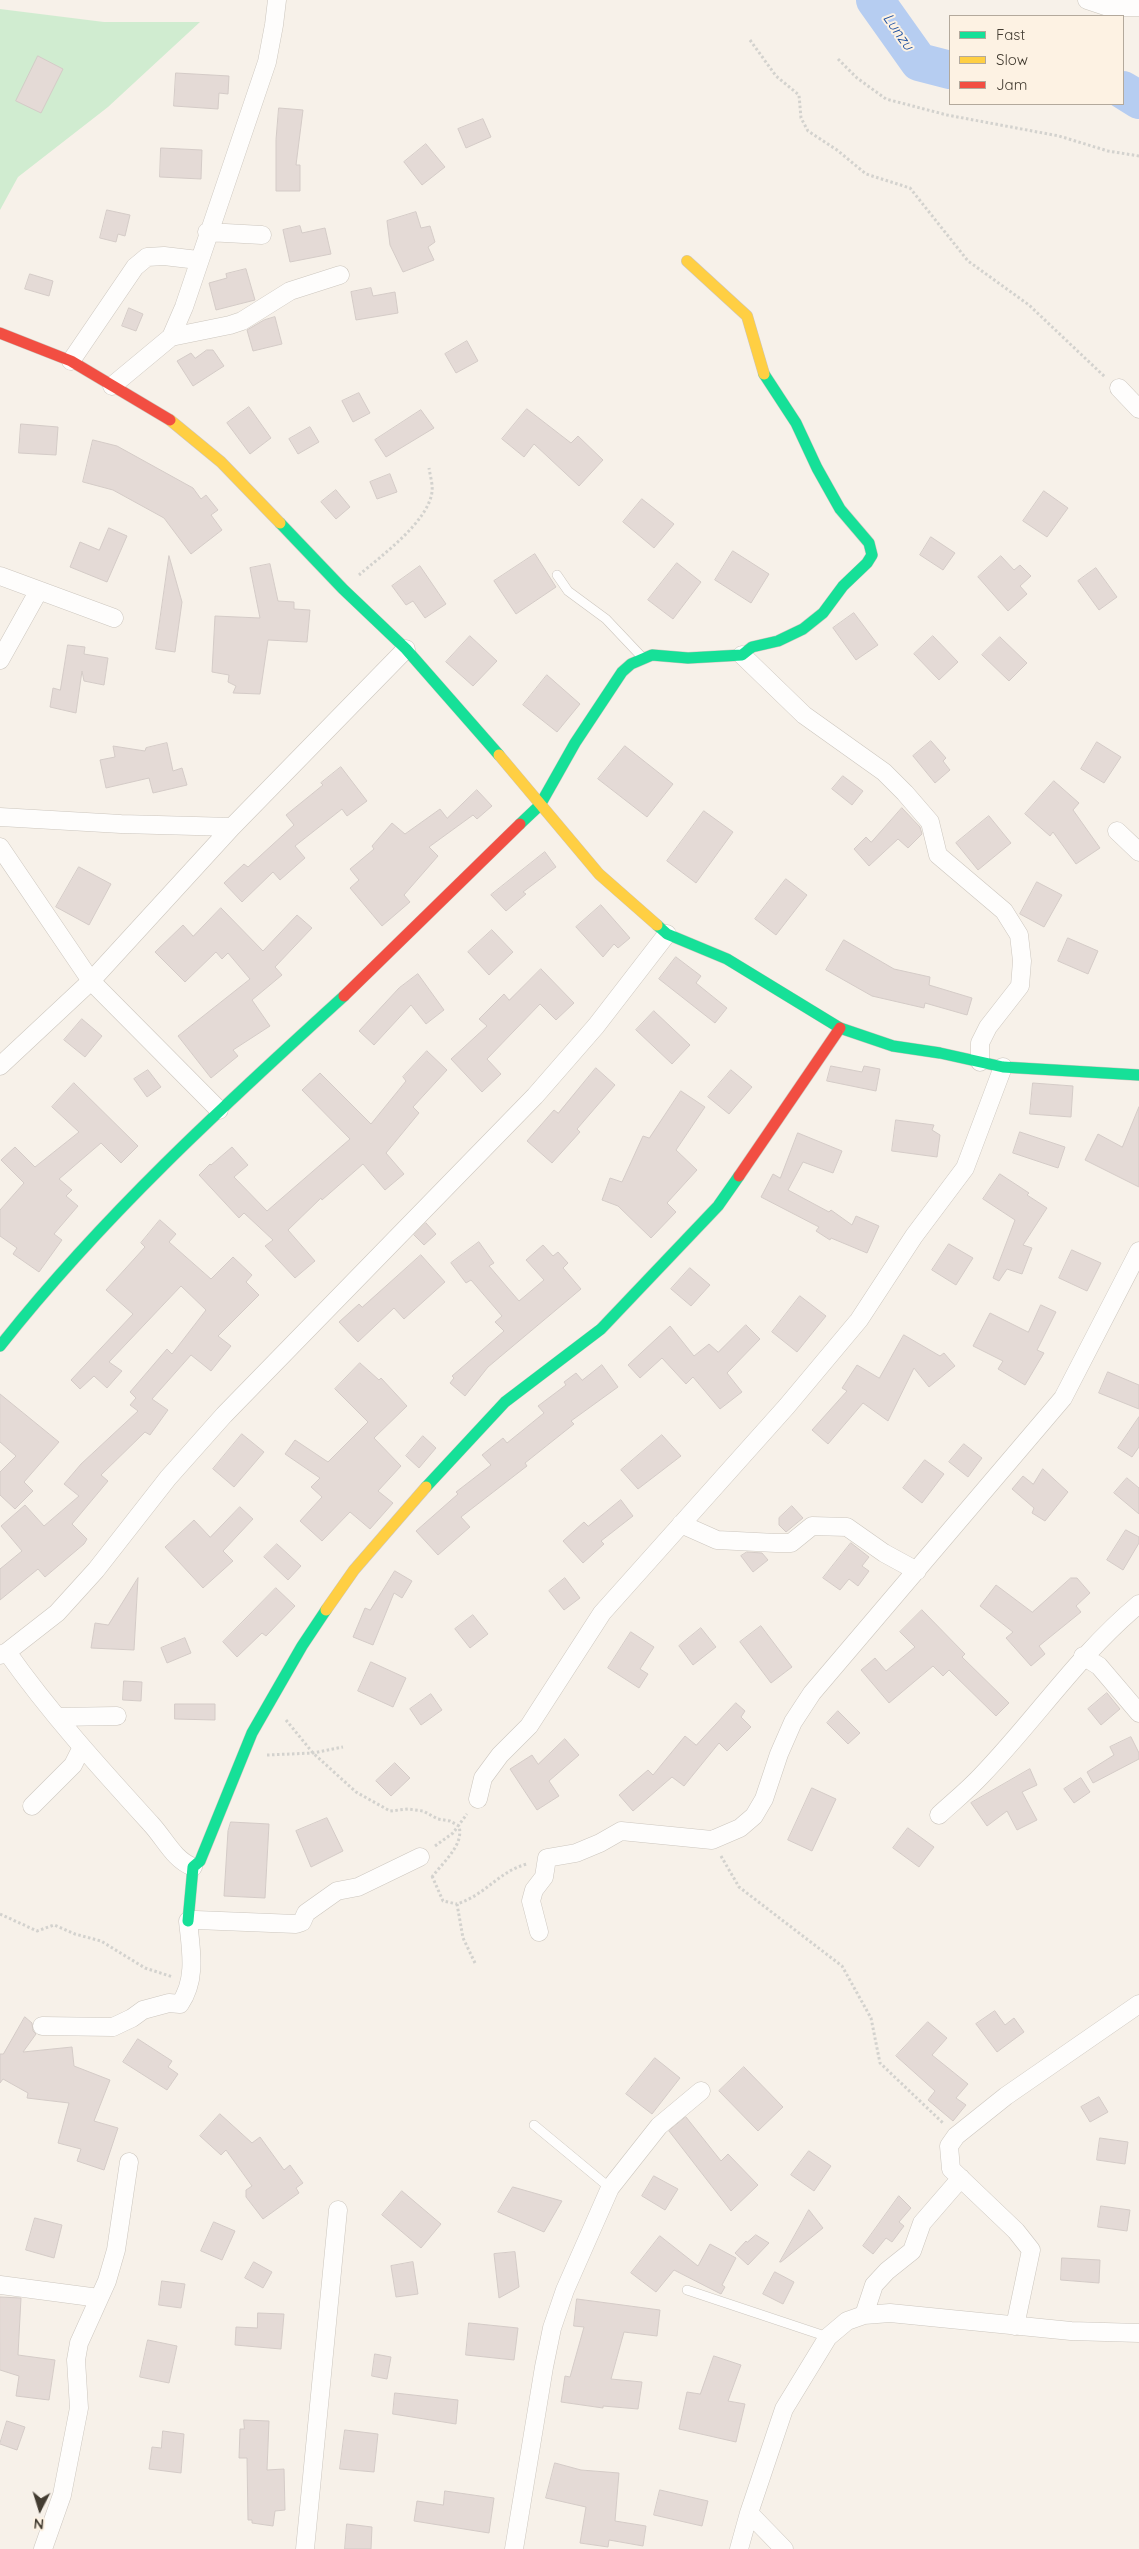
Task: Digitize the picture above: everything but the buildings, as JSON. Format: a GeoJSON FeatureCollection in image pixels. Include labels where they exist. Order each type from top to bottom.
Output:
{"type":"FeatureCollection","features":[{"type":"Feature","properties":{"kind":"street"},"geometry":{"type":"LineString","coordinates":[[112,386],[171,337],[184,307],[207,232],[266,62],[274,25],[276,0]]}},
{"type":"Feature","properties":{"kind":"street"},"geometry":{"type":"LineString","coordinates":[[1087,0],[1108,8],[1139,7]]}},
{"type":"Feature","properties":{"kind":"street"},"geometry":{"type":"LineString","coordinates":[[207,232],[262,235]]}},
{"type":"Feature","properties":{"kind":"street"},"geometry":{"type":"LineString","coordinates":[[70,361],[135,267],[147,257],[164,256],[198,260]]}},
{"type":"Feature","properties":{"kind":"street"},"geometry":{"type":"LineString","coordinates":[[0,1346],[42,1293],[91,1240],[220,1110],[351,990],[540,805],[575,743],[622,672],[643,658],[652,655],[688,658],[742,655],[752,647],[778,641],[803,628],[816,618],[872,555],[869,544],[840,509],[817,468],[796,423],[764,374],[747,316],[686,261]]}},
{"type":"Feature","properties":{"kind":"street"},"geometry":{"type":"LineString","coordinates":[[171,337],[242,321],[290,291],[340,275]]}},
{"type":"Feature","properties":{"kind":"street"},"geometry":{"type":"LineString","coordinates":[[0,333],[70,361],[174,423],[221,462],[343,589],[406,649],[463,712],[600,874],[667,934],[727,960],[840,1028],[893,1046],[1003,1067],[1139,1075]]}},
{"type":"Feature","properties":{"kind":"street"},"geometry":{"type":"LineString","coordinates":[[1119,388],[1139,409]]}},
{"type":"Feature","properties":{"kind":"street"},"geometry":{"type":"LineString","coordinates":[[0,576],[38,592],[114,618]]}},
{"type":"Feature","properties":{"kind":"street"},"geometry":{"type":"LineString","coordinates":[[0,660],[38,592]]}},
{"type":"Feature","properties":{"kind":"street"},"geometry":{"type":"LineString","coordinates":[[0,1066],[91,981],[232,827],[406,649]]}},
{"type":"Feature","properties":{"kind":"street"},"geometry":{"type":"LineString","coordinates":[[742,655],[804,715],[884,772],[898,786],[930,822],[938,855],[1004,911],[1019,935],[1022,961],[1020,986],[988,1027],[980,1043],[980,1062]]}},
{"type":"Feature","properties":{"kind":"street"},"geometry":{"type":"LineString","coordinates":[[0,817],[121,824],[232,827]]}},
{"type":"Feature","properties":{"kind":"street"},"geometry":{"type":"LineString","coordinates":[[1117,831],[1139,852]]}},
{"type":"Feature","properties":{"kind":"street"},"geometry":{"type":"LineString","coordinates":[[0,847],[91,981],[220,1110]]}},
{"type":"Feature","properties":{"kind":"street"},"geometry":{"type":"LineString","coordinates":[[193,1867],[184,1864],[176,1855],[154,1827],[82,1747],[3,1653],[57,1613],[96,1570],[168,1478],[224,1415],[535,1096],[596,1026],[667,934]]}},
{"type":"Feature","properties":{"kind":"street"},"geometry":{"type":"LineString","coordinates":[[42,2026],[113,2027],[132,2018],[143,2010],[169,2003],[180,2004],[190,1982],[192,1970],[188,1922],[193,1867],[200,1861],[244,1751],[302,1646],[354,1570],[435,1476],[505,1402],[601,1329],[718,1206],[840,1028]]}},
{"type":"Feature","properties":{"kind":"street"},"geometry":{"type":"LineString","coordinates":[[478,1799],[483,1778],[500,1756],[529,1726],[602,1613],[787,1406],[859,1320],[914,1236],[965,1168],[1003,1067]]}},
{"type":"Feature","properties":{"kind":"street"},"geometry":{"type":"LineString","coordinates":[[539,1932],[531,1901],[534,1890],[544,1877],[547,1858],[576,1853],[600,1843],[621,1831],[712,1840],[740,1828],[754,1816],[764,1799],[779,1754],[793,1722],[812,1692],[1063,1398],[1139,1250]]}},
{"type":"Feature","properties":{"kind":"street"},"geometry":{"type":"LineString","coordinates":[[681,1524],[717,1540],[776,1543],[792,1543],[812,1526],[847,1527],[884,1553],[917,1570]]}},
{"type":"Feature","properties":{"kind":"street"},"geometry":{"type":"LineString","coordinates":[[939,1815],[981,1776],[1083,1656],[1139,1604]]}},
{"type":"Feature","properties":{"kind":"street"},"geometry":{"type":"LineString","coordinates":[[1083,1656],[1099,1666],[1139,1713]]}},
{"type":"Feature","properties":{"kind":"street"},"geometry":{"type":"LineString","coordinates":[[57,1717],[117,1716]]}},
{"type":"Feature","properties":{"kind":"street"},"geometry":{"type":"LineString","coordinates":[[32,1806],[73,1765],[82,1747]]}},
{"type":"Feature","properties":{"kind":"street"},"geometry":{"type":"LineString","coordinates":[[188,1922],[196,1920],[296,1924],[302,1922],[306,1913],[338,1890],[358,1886],[420,1857]]}},
{"type":"Feature","properties":{"kind":"street"},"geometry":{"type":"LineString","coordinates":[[1015,2326],[1031,2250],[1016,2231],[952,2169],[949,2146],[956,2136],[1006,2096],[1139,2004]]}},
{"type":"Feature","properties":{"kind":"street"},"geometry":{"type":"LineString","coordinates":[[514,2549],[552,2328],[565,2290],[610,2188],[659,2126],[701,2091]]}},
{"type":"Feature","properties":{"kind":"street"},"geometry":{"type":"LineString","coordinates":[[43,2549],[62,2495],[77,2418],[76,2360],[79,2344],[99,2298],[116,2250],[129,2162]]}},
{"type":"Feature","properties":{"kind":"street"},"geometry":{"type":"LineString","coordinates":[[864,2315],[874,2285],[887,2271],[912,2251],[922,2222],[961,2178]]}},
{"type":"Feature","properties":{"kind":"street"},"geometry":{"type":"LineString","coordinates":[[305,2549],[338,2210]]}},
{"type":"Feature","properties":{"kind":"street"},"geometry":{"type":"LineString","coordinates":[[0,2286],[99,2298]]}},
{"type":"Feature","properties":{"kind":"street"},"geometry":{"type":"LineString","coordinates":[[739,2549],[784,2409],[828,2337],[847,2321],[864,2315],[890,2313],[1015,2326],[1139,2333]]}},
{"type":"Feature","properties":{"kind":"street"},"geometry":{"type":"LineString","coordinates":[[749,2513],[784,2549]]}},
{"type":"Feature","properties":{"kind":"lane"},"geometry":{"type":"LineString","coordinates":[[556,574],[568,591],[606,619],[643,658]]}},
{"type":"Feature","properties":{"kind":"lane"},"geometry":{"type":"LineString","coordinates":[[534,2125],[610,2188]]}},
{"type":"Feature","properties":{"kind":"lane"},"geometry":{"type":"LineString","coordinates":[[687,2290],[828,2337]]}},
{"type":"Feature","properties":{"kind":"path"},"geometry":{"type":"LineString","coordinates":[[750,40],[776,76],[799,95],[801,118],[808,131],[837,150],[866,174],[910,188],[968,261],[1028,304],[1081,356],[1119,388]]}},
{"type":"Feature","properties":{"kind":"path"},"geometry":{"type":"LineString","coordinates":[[838,59],[858,78],[886,99],[947,115],[1060,136],[1108,151],[1139,156]]}},
{"type":"Feature","properties":{"kind":"path"},"geometry":{"type":"LineString","coordinates":[[343,589],[399,540],[426,510],[432,491],[429,468]]}},
{"type":"Feature","properties":{"kind":"path"},"geometry":{"type":"LineString","coordinates":[[270,1701],[313,1754],[356,1792],[390,1811],[408,1809],[423,1811],[438,1819],[450,1821],[459,1826],[462,1836],[459,1844],[432,1877]]}},
{"type":"Feature","properties":{"kind":"path"},"geometry":{"type":"LineString","coordinates":[[244,1751],[269,1755],[313,1754],[343,1747]]}},
{"type":"Feature","properties":{"kind":"path"},"geometry":{"type":"LineString","coordinates":[[478,1799],[453,1833],[420,1857],[444,1900],[457,1904],[472,1899],[487,1890],[501,1875],[519,1866],[547,1858]]}},
{"type":"Feature","properties":{"kind":"path"},"geometry":{"type":"LineString","coordinates":[[712,1840],[739,1887],[842,1966],[871,2018],[880,2063],[956,2136]]}},
{"type":"Feature","properties":{"kind":"path"},"geometry":{"type":"LineString","coordinates":[[457,1904],[463,1938],[475,1963]]}},
{"type":"Feature","properties":{"kind":"path"},"geometry":{"type":"LineString","coordinates":[[0,1914],[37,1931],[54,1925],[74,1934],[101,1941],[145,1968],[190,1982]]}},
{"type":"Feature","properties":{"kind":"green space"},"geometry":{"type":"Polygon","coordinates":[[[0,9],[104,22],[200,22],[108,107],[18,177],[0,210],[0,9]]]}},
{"type":"Feature","properties":{"kind":"waterway","name":"Lunzu"},"geometry":{"type":"LineString","coordinates":[[875,0],[919,62],[949,70]]}},
{"type":"Feature","properties":{"kind":"waterway","name":"Lunzu"},"geometry":{"type":"LineString","coordinates":[[1124,91],[1139,100]]}},
{"type":"Feature","properties":{"kind":"traffic: fast"},"geometry":{"type":"LineString","coordinates":[[520,824],[540,805],[575,743],[622,672],[631,664],[652,655],[688,658],[742,655],[752,647],[778,641],[803,629],[823,613],[843,586],[867,563],[872,555],[869,543],[840,509],[817,468],[796,423],[764,374]]}},
{"type":"Feature","properties":{"kind":"traffic: fast"},"geometry":{"type":"LineString","coordinates":[[280,523],[343,589],[406,649],[499,755]]}},
{"type":"Feature","properties":{"kind":"traffic: fast"},"geometry":{"type":"LineString","coordinates":[[657,925],[667,934],[727,959],[840,1028],[893,1046],[940,1053],[1003,1067],[1139,1075]]}},
{"type":"Feature","properties":{"kind":"traffic: fast"},"geometry":{"type":"LineString","coordinates":[[0,1346],[80,1252],[165,1164],[344,996]]}},
{"type":"Feature","properties":{"kind":"traffic: fast"},"geometry":{"type":"LineString","coordinates":[[426,1487],[505,1402],[601,1329],[718,1206],[739,1176]]}},
{"type":"Feature","properties":{"kind":"traffic: fast"},"geometry":{"type":"LineString","coordinates":[[188,1921],[193,1867],[200,1861],[252,1733],[302,1646],[326,1610]]}},
{"type":"Feature","properties":{"kind":"traffic: slow"},"geometry":{"type":"LineString","coordinates":[[687,261],[747,316],[764,374]]}},
{"type":"Feature","properties":{"kind":"traffic: slow"},"geometry":{"type":"LineString","coordinates":[[170,420],[221,462],[280,523]]}},
{"type":"Feature","properties":{"kind":"traffic: slow"},"geometry":{"type":"LineString","coordinates":[[499,755],[599,874],[657,925]]}},
{"type":"Feature","properties":{"kind":"traffic: slow"},"geometry":{"type":"LineString","coordinates":[[326,1610],[354,1570],[426,1487]]}},
{"type":"Feature","properties":{"kind":"traffic: jam"},"geometry":{"type":"LineString","coordinates":[[0,333],[71,361],[170,420]]}},
{"type":"Feature","properties":{"kind":"traffic: jam"},"geometry":{"type":"LineString","coordinates":[[344,996],[520,824]]}},
{"type":"Feature","properties":{"kind":"traffic: jam"},"geometry":{"type":"LineString","coordinates":[[739,1176],[840,1028]]}}]}
